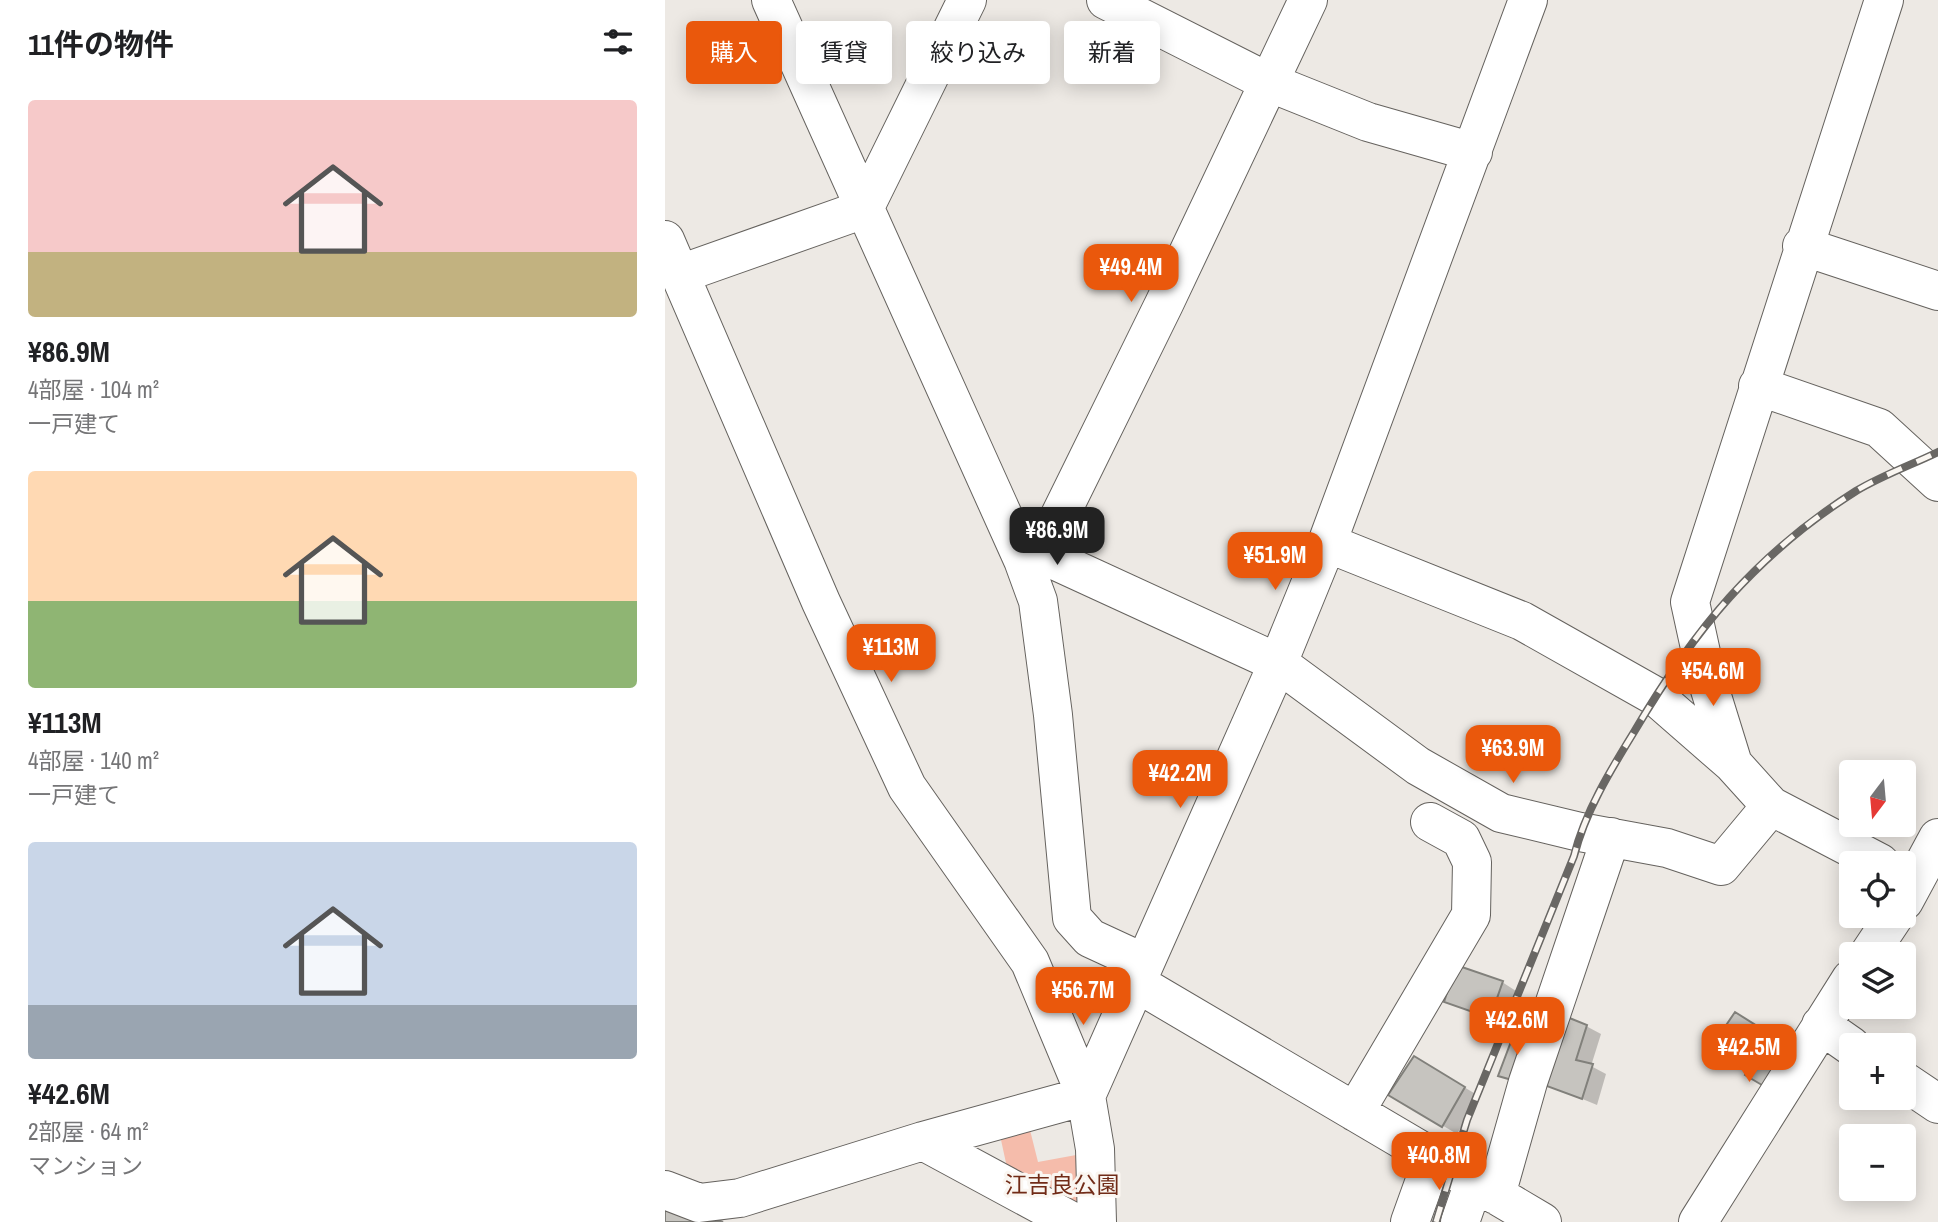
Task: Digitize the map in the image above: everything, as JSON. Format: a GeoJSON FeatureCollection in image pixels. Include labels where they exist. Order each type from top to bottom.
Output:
{"type":"FeatureCollection","features":[{"type":"Feature","properties":{"kind":"street"},"geometry":{"type":"LineString","coordinates":[[771,0],[864,209],[1032,557],[1072,918],[1090,938],[1356,1112],[1542,1222]]}},
{"type":"Feature","properties":{"kind":"street"},"geometry":{"type":"LineString","coordinates":[[680,274],[864,209],[967,0]]}},
{"type":"Feature","properties":{"kind":"street"},"geometry":{"type":"LineString","coordinates":[[1106,0],[1268,82],[1368,121],[1473,152]]}},
{"type":"Feature","properties":{"kind":"street"},"geometry":{"type":"LineString","coordinates":[[1032,557],[1164,304],[1308,0]]}},
{"type":"Feature","properties":{"kind":"street"},"geometry":{"type":"LineString","coordinates":[[1086,1096],[1278,663],[1327,543],[1528,0]]}},
{"type":"Feature","properties":{"kind":"street"},"geometry":{"type":"LineString","coordinates":[[1733,764],[1707,680],[1691,602],[1802,246],[1884,0]]}},
{"type":"Feature","properties":{"kind":"street"},"geometry":{"type":"LineString","coordinates":[[665,240],[821,602],[907,787],[1030,962],[1086,1096],[1095,1149],[1097,1222]]}},
{"type":"Feature","properties":{"kind":"street"},"geometry":{"type":"LineString","coordinates":[[1802,246],[1938,291]]}},
{"type":"Feature","properties":{"kind":"street"},"geometry":{"type":"LineString","coordinates":[[1758,386],[1879,428],[1938,482]]}},
{"type":"Feature","properties":{"kind":"street"},"geometry":{"type":"LineString","coordinates":[[1327,543],[1522,621],[1655,696],[1733,764],[1771,806],[1858,851]]}},
{"type":"Feature","properties":{"kind":"street"},"geometry":{"type":"LineString","coordinates":[[1032,557],[1278,663],[1418,766],[1501,813],[1667,848],[1721,866],[1771,806]]}},
{"type":"Feature","properties":{"kind":"street"},"geometry":{"type":"LineString","coordinates":[[1356,1112],[1471,915],[1472,862],[1461,839],[1430,822]]}},
{"type":"Feature","properties":{"kind":"street"},"geometry":{"type":"LineString","coordinates":[[1460,1222],[1485,1188],[1528,1082],[1611,837]]}},
{"type":"Feature","properties":{"kind":"street"},"geometry":{"type":"LineString","coordinates":[[1916,882],[1938,838]]}},
{"type":"Feature","properties":{"kind":"street"},"geometry":{"type":"LineString","coordinates":[[1697,1222],[1836,1035]]}},
{"type":"Feature","properties":{"kind":"street"},"geometry":{"type":"LineString","coordinates":[[1916,1089],[1938,1104]]}},
{"type":"Feature","properties":{"kind":"street"},"geometry":{"type":"LineString","coordinates":[[665,1189],[699,1203],[740,1198],[923,1141],[1086,1096]]}},
{"type":"Feature","properties":{"kind":"street"},"geometry":{"type":"LineString","coordinates":[[923,1141],[1073,1222]]}},
{"type":"Feature","properties":{"kind":"street"},"geometry":{"type":"LineString","coordinates":[[1410,1222],[1433,1157]]}},
{"type":"Feature","properties":{"kind":"green space","name":"江吉良公園"},"geometry":{"type":"Polygon","coordinates":[[[1027,1118],[1038,1162],[1087,1153],[1090,1222],[1011,1186],[998,1126],[1027,1118]]]}},
{"type":"Feature","properties":{"kind":"building"},"geometry":{"type":"Polygon","coordinates":[[[1456,965],[1503,981],[1490,1018],[1444,1002],[1456,965]]]}},
{"type":"Feature","properties":{"kind":"building"},"geometry":{"type":"Polygon","coordinates":[[[1735,1012],[1781,1041],[1774,1052],[1790,1061],[1772,1091],[1745,1075],[1748,1070],[1712,1046],[1735,1012]]]}},
{"type":"Feature","properties":{"kind":"building"},"geometry":{"type":"Polygon","coordinates":[[[1567,1017],[1587,1025],[1576,1060],[1593,1064],[1582,1099],[1544,1085],[1567,1017]]]}},
{"type":"Feature","properties":{"kind":"building"},"geometry":{"type":"Polygon","coordinates":[[[1515,1031],[1535,1039],[1519,1082],[1498,1076],[1515,1031]]]}},
{"type":"Feature","properties":{"kind":"building"},"geometry":{"type":"Polygon","coordinates":[[[1414,1056],[1465,1087],[1442,1127],[1388,1095],[1414,1056]]]}},
{"type":"Feature","properties":{"kind":"building"},"geometry":{"type":"Polygon","coordinates":[[[665,1201],[723,1222],[665,1222],[665,1201]]]}},
{"type":"Feature","properties":{"kind":"railway"},"geometry":{"type":"LineString","coordinates":[[1436,1222],[1467,1120],[1591,808],[1657,695],[1680,660],[1730,597],[1787,541],[1856,491],[1938,452]]}}]}
